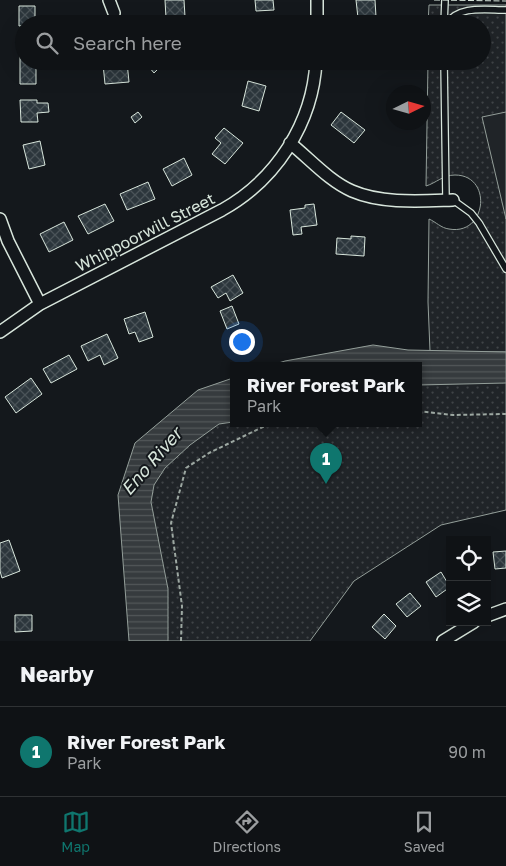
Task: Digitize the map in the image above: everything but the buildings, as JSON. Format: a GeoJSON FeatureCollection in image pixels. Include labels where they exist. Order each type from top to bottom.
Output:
{"type":"FeatureCollection","features":[{"type":"Feature","properties":{"kind":"street"},"geometry":{"type":"LineString","coordinates":[[109,0],[114,13]]}},
{"type":"Feature","properties":{"kind":"street"},"geometry":{"type":"LineString","coordinates":[[316,0],[316,15]]}},
{"type":"Feature","properties":{"kind":"street","name":"Whippoorwill Street"},"geometry":{"type":"LineString","coordinates":[[0,332],[40,304],[235,203],[277,163],[300,127],[308,108],[314,70]]}},
{"type":"Feature","properties":{"kind":"street"},"geometry":{"type":"LineString","coordinates":[[290,143],[342,186],[364,195],[387,199],[449,200]]}},
{"type":"Feature","properties":{"kind":"street"},"geometry":{"type":"LineString","coordinates":[[0,219],[8,241],[40,304]]}},
{"type":"Feature","properties":{"kind":"street"},"geometry":{"type":"LineString","coordinates":[[491,615],[506,609]]}},
{"type":"Feature","properties":{"kind":"street"},"geometry":{"type":"LineString","coordinates":[[442,641],[467,626]]}},
{"type":"Feature","properties":{"kind":"lane"},"geometry":{"type":"LineString","coordinates":[[445,0],[445,15]]}},
{"type":"Feature","properties":{"kind":"lane"},"geometry":{"type":"LineString","coordinates":[[452,15],[469,10],[506,10]]}},
{"type":"Feature","properties":{"kind":"lane"},"geometry":{"type":"LineString","coordinates":[[444,70],[449,200],[471,213],[506,269]]}},
{"type":"Feature","properties":{"kind":"path"},"geometry":{"type":"LineString","coordinates":[[422,411],[453,415],[506,414]]}},
{"type":"Feature","properties":{"kind":"path"},"geometry":{"type":"LineString","coordinates":[[182,641],[182,606],[171,523],[186,468],[209,454],[264,427]]}},
{"type":"Feature","properties":{"kind":"shaded area"},"geometry":{"type":"Polygon","coordinates":[[[429,5],[506,5],[506,352],[430,351],[428,302],[429,219],[449,229],[462,229],[471,224],[478,215],[480,194],[475,184],[467,178],[455,175],[426,186],[427,130],[431,130],[431,85],[428,85],[428,70],[491,70],[491,15],[428,15],[429,5]]]}},
{"type":"Feature","properties":{"kind":"shaded area"},"geometry":{"type":"Polygon","coordinates":[[[506,112],[506,219],[482,117],[506,112]]]}},
{"type":"Feature","properties":{"kind":"shaded area"},"geometry":{"type":"Polygon","coordinates":[[[422,365],[506,366],[506,510],[441,525],[354,581],[310,641],[161,641],[141,459],[230,412],[230,427],[422,427],[422,365]]]}},
{"type":"Feature","properties":{"kind":"water"},"geometry":{"type":"Polygon","coordinates":[[[373,345],[408,350],[506,352],[506,383],[422,385],[422,362],[282,362],[373,345]]]}},
{"type":"Feature","properties":{"kind":"water","name":"Eno River"},"geometry":{"type":"Polygon","coordinates":[[[230,379],[230,422],[219,424],[190,445],[165,468],[154,485],[151,502],[168,589],[168,641],[129,641],[118,495],[135,443],[198,390],[230,379]]]}},
{"type":"Feature","properties":{"kind":"fence"},"geometry":{"type":"LineString","coordinates":[[434,0],[506,1]]}},
{"type":"Feature","properties":{"kind":"place","name":"River Forest Park"},"geometry":{"type":"Point","coordinates":[326,484]}}]}
